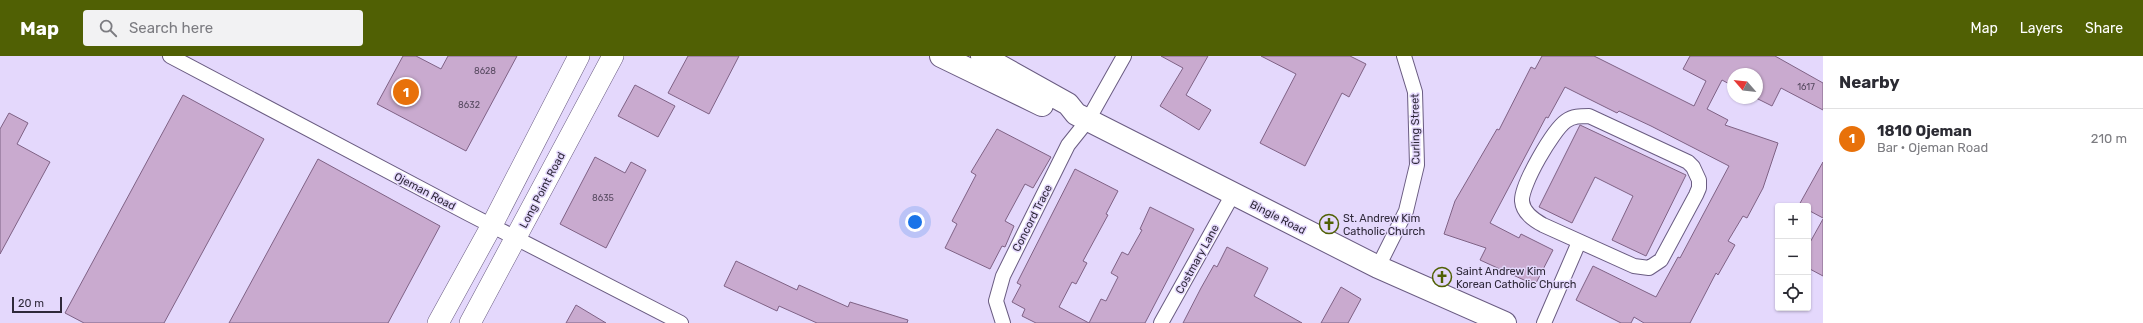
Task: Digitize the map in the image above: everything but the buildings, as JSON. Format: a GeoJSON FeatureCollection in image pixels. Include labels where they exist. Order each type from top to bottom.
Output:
{"type":"FeatureCollection","features":[{"type":"Feature","properties":{"kind":"main road"},"geometry":{"type":"LineString","coordinates":[[438,323],[492,225],[579,56]]}},
{"type":"Feature","properties":{"kind":"main road","name":"Long Point Road"},"geometry":{"type":"LineString","coordinates":[[470,323],[517,238],[613,56]]}},
{"type":"Feature","properties":{"kind":"main road","name":"Bingle Road"},"geometry":{"type":"LineString","coordinates":[[941,56],[1063,115],[1082,117]]}},
{"type":"Feature","properties":{"kind":"main road","name":"Bingle Road"},"geometry":{"type":"LineString","coordinates":[[982,56],[1068,104],[1082,117],[1378,268],[1505,323]]}},
{"type":"Feature","properties":{"kind":"main road"},"geometry":{"type":"LineString","coordinates":[[569,76],[596,89]]}},
{"type":"Feature","properties":{"kind":"street","name":"Ojeman Road"},"geometry":{"type":"LineString","coordinates":[[170,56],[681,323]]}},
{"type":"Feature","properties":{"kind":"street","name":"Concord Trace"},"geometry":{"type":"LineString","coordinates":[[1003,323],[996,302],[1002,276],[1082,117],[1124,56]]}},
{"type":"Feature","properties":{"kind":"street","name":"Curling Street"},"geometry":{"type":"LineString","coordinates":[[1378,268],[1406,211],[1417,165],[1416,92],[1404,56]]}},
{"type":"Feature","properties":{"kind":"street"},"geometry":{"type":"LineString","coordinates":[[1589,116],[1680,156],[1688,162],[1696,174],[1699,188],[1696,195],[1661,260],[1649,268],[1634,266],[1579,242],[1543,226],[1524,208],[1522,200],[1527,182],[1553,135],[1565,122],[1573,117],[1589,116]]}},
{"type":"Feature","properties":{"kind":"street","name":"Costmary Lane"},"geometry":{"type":"LineString","coordinates":[[1161,323],[1233,194]]}},
{"type":"Feature","properties":{"kind":"street"},"geometry":{"type":"LineString","coordinates":[[1544,323],[1579,242]]}},
{"type":"Feature","properties":{"kind":"place","name":"1810 Ojeman"},"geometry":{"type":"Point","coordinates":[406,92]}},
{"type":"Feature","properties":{"kind":"place","name":"St. Andrew Kim Catholic Church"},"geometry":{"type":"Point","coordinates":[1329,224]}},
{"type":"Feature","properties":{"kind":"place","name":"Saint Andrew Kim Korean Catholic Church"},"geometry":{"type":"Point","coordinates":[1442,277]}}]}
